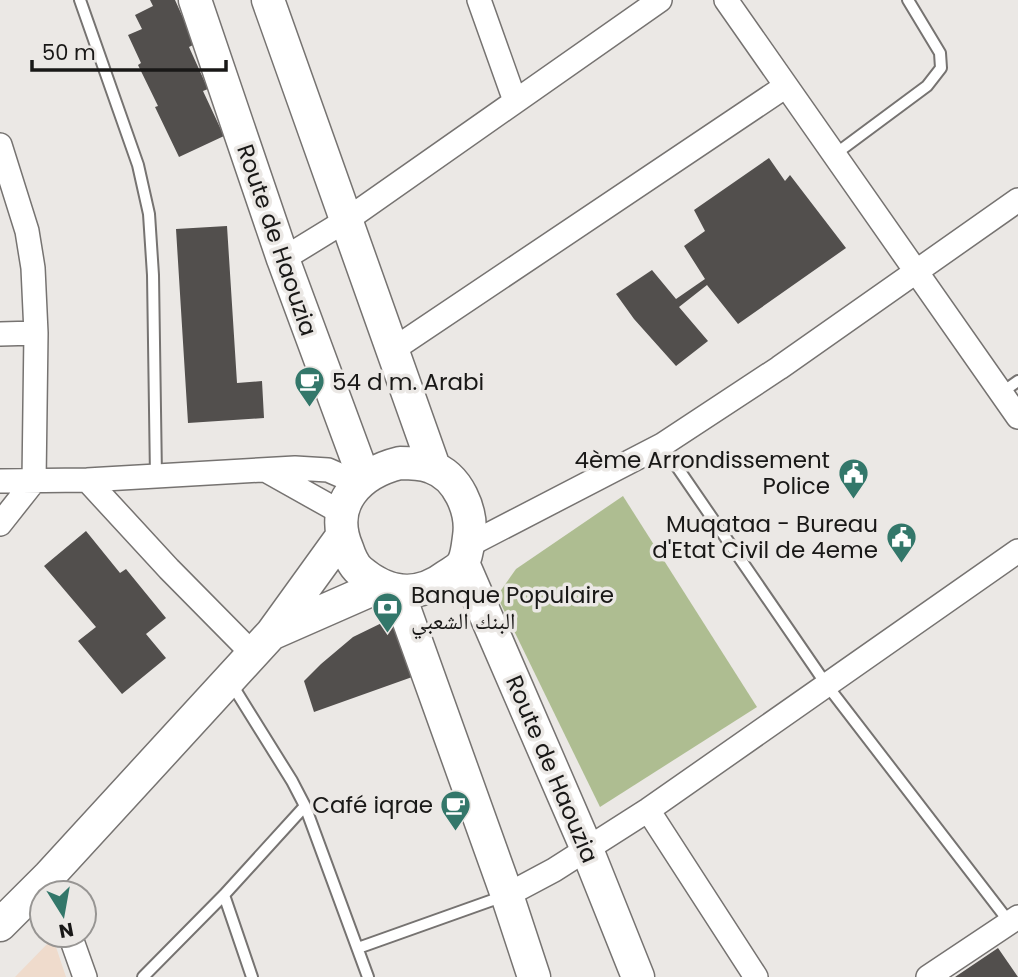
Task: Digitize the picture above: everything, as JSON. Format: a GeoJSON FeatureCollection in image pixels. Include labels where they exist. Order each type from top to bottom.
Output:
{"type":"FeatureCollection","features":[{"type":"Feature","properties":{"kind":"street","name":"Route de Haouzia"},"geometry":{"type":"LineString","coordinates":[[195,0],[361,480]]}},
{"type":"Feature","properties":{"kind":"street"},"geometry":{"type":"LineString","coordinates":[[268,0],[434,467],[458,489],[467,507],[471,527],[465,555]]}},
{"type":"Feature","properties":{"kind":"street"},"geometry":{"type":"LineString","coordinates":[[480,0],[515,101]]}},
{"type":"Feature","properties":{"kind":"street"},"geometry":{"type":"LineString","coordinates":[[283,259],[345,221],[660,0]]}},
{"type":"Feature","properties":{"kind":"street"},"geometry":{"type":"LineString","coordinates":[[726,0],[916,272],[1010,387],[1018,417]]}},
{"type":"Feature","properties":{"kind":"street"},"geometry":{"type":"LineString","coordinates":[[391,351],[786,86]]}},
{"type":"Feature","properties":{"kind":"street"},"geometry":{"type":"LineString","coordinates":[[0,145],[27,230],[33,268],[36,333],[34,481],[0,524]]}},
{"type":"Feature","properties":{"kind":"street"},"geometry":{"type":"LineString","coordinates":[[262,643],[389,588],[419,590],[439,582],[465,555],[662,445],[779,368],[1018,200]]}},
{"type":"Feature","properties":{"kind":"street"},"geometry":{"type":"LineString","coordinates":[[0,334],[36,333]]}},
{"type":"Feature","properties":{"kind":"street"},"geometry":{"type":"LineString","coordinates":[[56,879],[262,643],[342,524],[347,499],[361,480],[381,468],[400,463],[434,467]]}},
{"type":"Feature","properties":{"kind":"street"},"geometry":{"type":"LineString","coordinates":[[0,481],[156,477],[295,468],[328,470],[361,480]]}},
{"type":"Feature","properties":{"kind":"street"},"geometry":{"type":"LineString","coordinates":[[267,471],[342,524],[353,564],[389,588],[507,895],[534,977]]}},
{"type":"Feature","properties":{"kind":"street"},"geometry":{"type":"LineString","coordinates":[[86,480],[169,569],[262,643]]}},
{"type":"Feature","properties":{"kind":"street"},"geometry":{"type":"LineString","coordinates":[[507,895],[554,870],[586,847],[648,810],[1018,551]]}},
{"type":"Feature","properties":{"kind":"street","name":"Route de Haouzia"},"geometry":{"type":"LineString","coordinates":[[465,555],[638,977]]}},
{"type":"Feature","properties":{"kind":"street"},"geometry":{"type":"LineString","coordinates":[[648,810],[755,977]]}},
{"type":"Feature","properties":{"kind":"street"},"geometry":{"type":"LineString","coordinates":[[0,925],[28,903]]}},
{"type":"Feature","properties":{"kind":"street"},"geometry":{"type":"LineString","coordinates":[[928,977],[1015,925]]}},
{"type":"Feature","properties":{"kind":"street"},"geometry":{"type":"LineString","coordinates":[[75,949],[85,977]]}},
{"type":"Feature","properties":{"kind":"lane"},"geometry":{"type":"LineString","coordinates":[[80,0],[138,165],[149,214],[153,275],[156,477]]}},
{"type":"Feature","properties":{"kind":"lane"},"geometry":{"type":"LineString","coordinates":[[834,155],[927,86],[941,68],[940,53],[908,0]]}},
{"type":"Feature","properties":{"kind":"lane"},"geometry":{"type":"LineString","coordinates":[[662,445],[826,684],[1015,925]]}},
{"type":"Feature","properties":{"kind":"lane"},"geometry":{"type":"LineString","coordinates":[[229,681],[305,806],[368,977]]}},
{"type":"Feature","properties":{"kind":"lane"},"geometry":{"type":"LineString","coordinates":[[143,977],[224,895],[305,806]]}},
{"type":"Feature","properties":{"kind":"lane"},"geometry":{"type":"LineString","coordinates":[[224,895],[252,977]]}},
{"type":"Feature","properties":{"kind":"lane"},"geometry":{"type":"LineString","coordinates":[[358,948],[507,895]]}},
{"type":"Feature","properties":{"kind":"shaded area"},"geometry":{"type":"Polygon","coordinates":[[[42,949],[57,949],[66,977],[15,977],[42,949]]]}},
{"type":"Feature","properties":{"kind":"green space"},"geometry":{"type":"Polygon","coordinates":[[[623,496],[757,707],[600,807],[497,596],[516,569],[623,496]]]}},
{"type":"Feature","properties":{"kind":"building"},"geometry":{"type":"Polygon","coordinates":[[[150,0],[175,0],[195,44],[189,47],[208,89],[203,91],[224,136],[179,157],[155,107],[158,106],[138,65],[141,63],[128,35],[142,29],[135,15],[153,6],[150,0]]]}},
{"type":"Feature","properties":{"kind":"building"},"geometry":{"type":"Polygon","coordinates":[[[769,158],[785,181],[790,175],[846,248],[738,324],[707,285],[679,307],[708,341],[676,366],[634,319],[616,294],[652,270],[676,299],[705,279],[684,246],[705,231],[694,210],[769,158]]]}},
{"type":"Feature","properties":{"kind":"building"},"geometry":{"type":"Polygon","coordinates":[[[227,226],[237,383],[262,381],[264,418],[188,423],[176,229],[227,226]]]}},
{"type":"Feature","properties":{"kind":"building"},"geometry":{"type":"Polygon","coordinates":[[[86,531],[120,573],[126,569],[166,618],[146,634],[166,658],[122,694],[78,641],[96,627],[44,566],[86,531]]]}},
{"type":"Feature","properties":{"kind":"building"},"geometry":{"type":"Polygon","coordinates":[[[394,617],[415,676],[314,712],[304,681],[353,637],[394,617]]]}},
{"type":"Feature","properties":{"kind":"building"},"geometry":{"type":"Polygon","coordinates":[[[998,948],[1018,977],[955,977],[998,948]]]}},
{"type":"Feature","properties":{"kind":"place","name":"54 d m. Arabi"},"geometry":{"type":"Point","coordinates":[309,409]}},
{"type":"Feature","properties":{"kind":"place","name":"4ème Arrondissement Police"},"geometry":{"type":"Point","coordinates":[853,500]}},
{"type":"Feature","properties":{"kind":"place","name":"Muqataa - Bureau d'Etat Civil de 4eme"},"geometry":{"type":"Point","coordinates":[901,564]}},
{"type":"Feature","properties":{"kind":"place","name":"Banque Populaire البنك الشعبي"},"geometry":{"type":"Point","coordinates":[388,635]}},
{"type":"Feature","properties":{"kind":"place","name":"Café iqrae"},"geometry":{"type":"Point","coordinates":[456,832]}}]}
